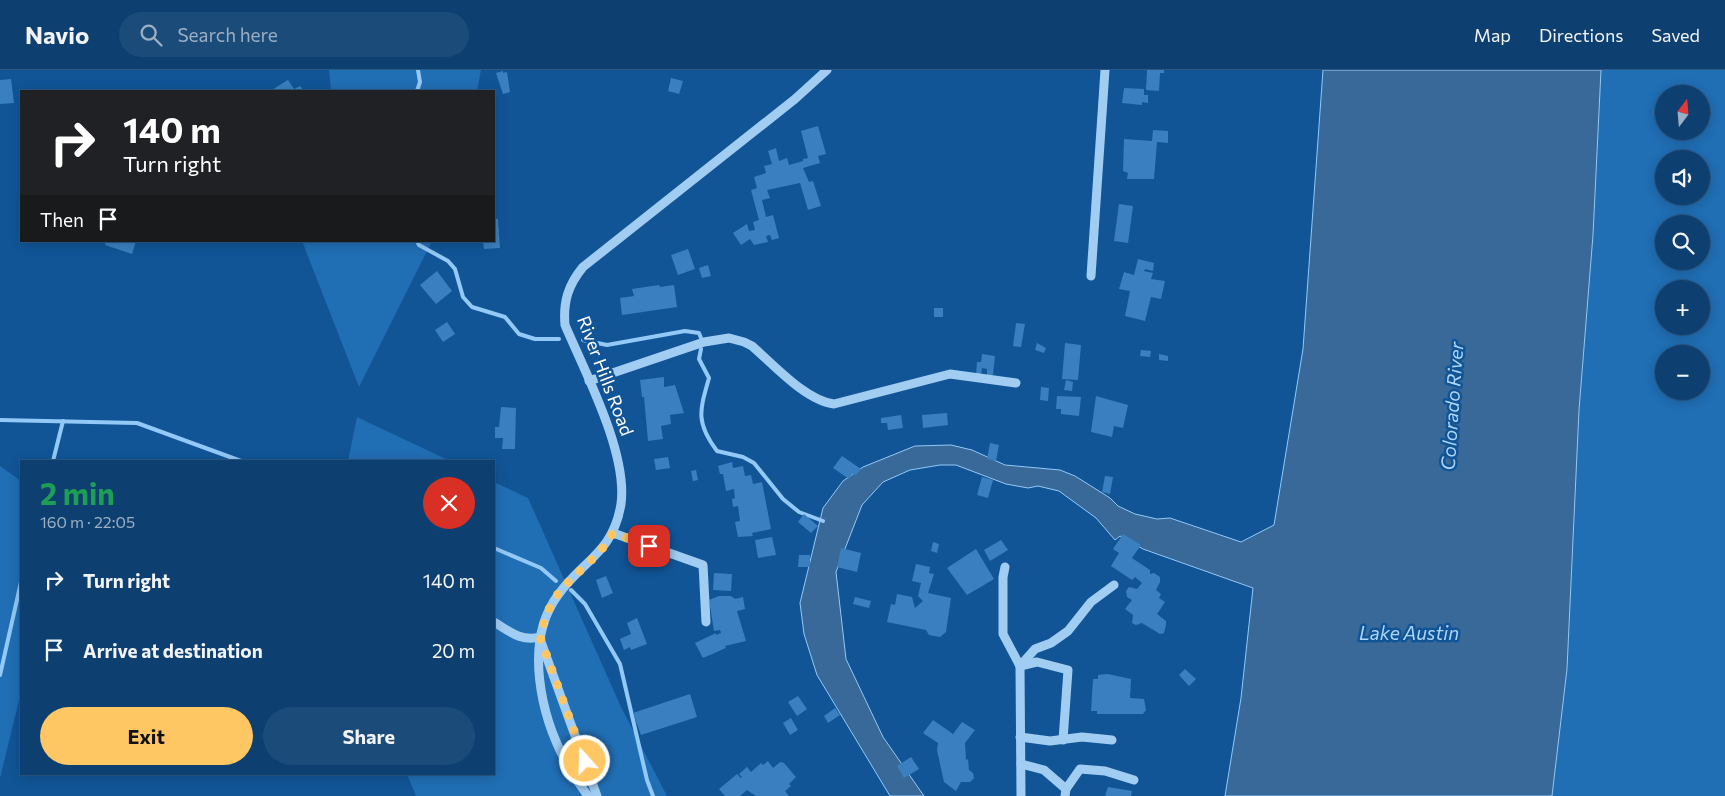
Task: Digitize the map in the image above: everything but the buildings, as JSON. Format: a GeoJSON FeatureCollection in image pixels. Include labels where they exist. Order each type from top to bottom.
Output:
{"type":"FeatureCollection","features":[{"type":"Feature","properties":{"kind":"street","name":"River Hills Road"},"geometry":{"type":"LineString","coordinates":[[588,796],[567,764],[553,729],[541,689],[537,659],[545,616],[558,594],[605,546],[617,525],[621,502],[615,448],[607,423],[565,325],[564,310],[567,293],[575,277],[583,267],[795,99],[827,70]]}},
{"type":"Feature","properties":{"kind":"street"},"geometry":{"type":"LineString","coordinates":[[1091,276],[1105,70]]}},
{"type":"Feature","properties":{"kind":"street"},"geometry":{"type":"LineString","coordinates":[[589,381],[704,342],[729,338],[752,346],[807,393],[824,403],[834,404],[950,374],[985,377],[1016,383]]}},
{"type":"Feature","properties":{"kind":"street"},"geometry":{"type":"LineString","coordinates":[[613,533],[703,565],[706,622]]}},
{"type":"Feature","properties":{"kind":"street"},"geometry":{"type":"LineString","coordinates":[[1005,567],[1003,577],[1003,634],[1020,666],[1021,796]]}},
{"type":"Feature","properties":{"kind":"street"},"geometry":{"type":"LineString","coordinates":[[1020,666],[1035,649],[1051,643],[1068,631],[1091,602],[1114,585]]}},
{"type":"Feature","properties":{"kind":"street"},"geometry":{"type":"LineString","coordinates":[[495,623],[522,638],[530,640],[540,637],[597,796]]}},
{"type":"Feature","properties":{"kind":"street"},"geometry":{"type":"LineString","coordinates":[[1020,666],[1037,662],[1068,670],[1063,740]]}},
{"type":"Feature","properties":{"kind":"street"},"geometry":{"type":"LineString","coordinates":[[1020,737],[1050,741],[1082,737],[1112,740]]}},
{"type":"Feature","properties":{"kind":"street"},"geometry":{"type":"LineString","coordinates":[[1021,764],[1044,770],[1065,793],[1080,769],[1105,771],[1134,780]]}},
{"type":"Feature","properties":{"kind":"shaded area"},"geometry":{"type":"Polygon","coordinates":[[[329,70],[481,70],[477,90],[331,90],[329,70]]]}},
{"type":"Feature","properties":{"kind":"shaded area"},"geometry":{"type":"Polygon","coordinates":[[[1601,70],[1725,70],[1725,796],[1552,796],[1567,669],[1579,410],[1593,235],[1601,70]]]}},
{"type":"Feature","properties":{"kind":"shaded area"},"geometry":{"type":"Polygon","coordinates":[[[302,242],[432,242],[359,387],[302,242]]]}},
{"type":"Feature","properties":{"kind":"shaded area"},"geometry":{"type":"Polygon","coordinates":[[[357,417],[448,460],[348,460],[357,417]]]}},
{"type":"Feature","properties":{"kind":"shaded area"},"geometry":{"type":"Polygon","coordinates":[[[0,466],[20,480],[20,696],[0,778],[0,466]]]}},
{"type":"Feature","properties":{"kind":"shaded area"},"geometry":{"type":"Polygon","coordinates":[[[495,482],[528,498],[621,707],[667,796],[416,796],[407,775],[495,775],[495,482]]]}},
{"type":"Feature","properties":{"kind":"water","name":"Lake Austin"},"geometry":{"type":"Polygon","coordinates":[[[1323,70],[1601,70],[1593,235],[1579,410],[1567,669],[1552,796],[1225,796],[1241,698],[1253,588],[1143,549],[1120,536],[1115,540],[1096,518],[1059,491],[1038,486],[1028,488],[1006,484],[956,465],[940,465],[910,470],[883,482],[862,505],[836,572],[846,659],[883,737],[924,796],[890,796],[817,675],[804,634],[800,603],[823,508],[843,481],[863,467],[915,446],[951,445],[972,450],[1005,465],[1060,470],[1075,476],[1110,498],[1118,506],[1135,514],[1157,519],[1170,518],[1241,542],[1274,525],[1303,349],[1323,70]]]}},
{"type":"Feature","properties":{"kind":"waterway"},"geometry":{"type":"LineString","coordinates":[[417,90],[420,82],[418,70]]}},
{"type":"Feature","properties":{"kind":"waterway"},"geometry":{"type":"LineString","coordinates":[[418,242],[419,245],[448,261],[455,269],[463,297],[472,307],[505,317],[519,334],[535,339],[559,339]]}},
{"type":"Feature","properties":{"kind":"waterway"},"geometry":{"type":"LineString","coordinates":[[583,340],[607,345],[685,331],[699,333],[701,338]]}},
{"type":"Feature","properties":{"kind":"waterway"},"geometry":{"type":"LineString","coordinates":[[701,349],[699,359],[709,378],[703,399],[702,424],[717,451],[743,457],[754,463],[783,499],[799,512],[823,521]]}},
{"type":"Feature","properties":{"kind":"waterway"},"geometry":{"type":"LineString","coordinates":[[0,420],[137,423],[238,460]]}},
{"type":"Feature","properties":{"kind":"waterway"},"geometry":{"type":"LineString","coordinates":[[53,460],[63,421]]}},
{"type":"Feature","properties":{"kind":"waterway"},"geometry":{"type":"LineString","coordinates":[[495,548],[541,568],[556,581]]}},
{"type":"Feature","properties":{"kind":"waterway"},"geometry":{"type":"LineString","coordinates":[[0,675],[20,586]]}},
{"type":"Feature","properties":{"kind":"waterway"},"geometry":{"type":"LineString","coordinates":[[571,590],[585,604],[620,664],[647,780],[653,796]]}},
{"type":"Feature","properties":{"kind":"route"},"geometry":{"type":"LineString","coordinates":[[585,761],[540,637],[545,616],[558,594],[605,546],[613,533],[649,546]]}},
{"type":"Feature","properties":{"kind":"water label","name":"Colorado River"},"geometry":{"type":"Point","coordinates":[1452,406]}}]}
